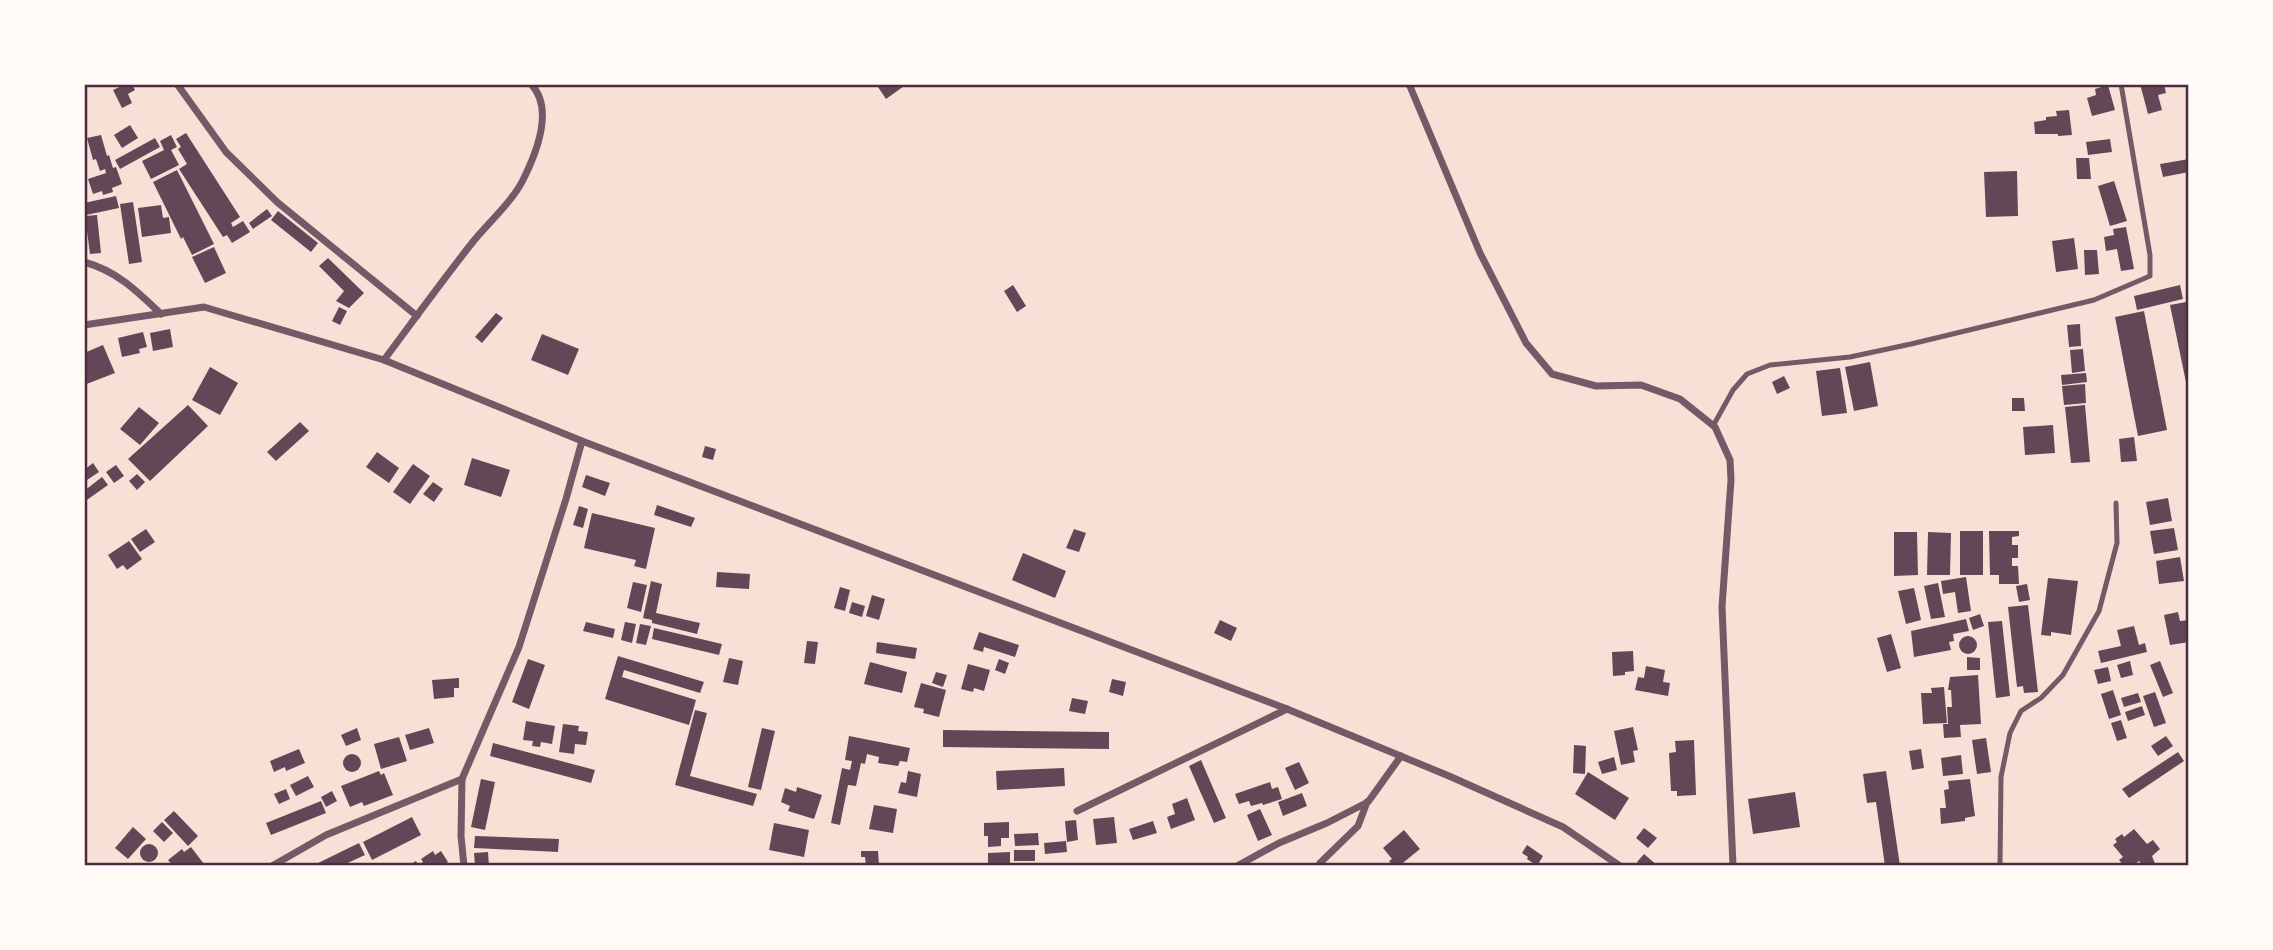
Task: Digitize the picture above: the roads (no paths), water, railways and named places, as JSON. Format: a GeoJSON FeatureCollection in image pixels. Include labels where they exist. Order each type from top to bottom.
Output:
{"type":"FeatureCollection","features":[{"type":"Feature","properties":{"kind":"street"},"geometry":{"type":"LineString","coordinates":[[177,84],[226,152],[277,202],[417,316]]}},
{"type":"Feature","properties":{"kind":"street"},"geometry":{"type":"LineString","coordinates":[[384,360],[521,183],[537,148],[542,116],[536,90],[531,84]]}},
{"type":"Feature","properties":{"kind":"street"},"geometry":{"type":"LineString","coordinates":[[1409,84],[1480,253],[1527,343],[1552,374],[1596,386],[1642,385],[1680,399],[1713,426],[1730,460],[1722,607],[1733,866]]}},
{"type":"Feature","properties":{"kind":"street"},"geometry":{"type":"LineString","coordinates":[[84,262],[110,271],[125,281],[161,314]]}},
{"type":"Feature","properties":{"kind":"street"},"geometry":{"type":"LineString","coordinates":[[84,325],[204,307],[384,360],[582,441],[1287,709],[1563,827],[1620,866]]}},
{"type":"Feature","properties":{"kind":"street"},"geometry":{"type":"LineString","coordinates":[[464,866],[461,836],[462,779],[519,647],[582,441]]}},
{"type":"Feature","properties":{"kind":"street"},"geometry":{"type":"LineString","coordinates":[[1077,811],[1287,709]]}},
{"type":"Feature","properties":{"kind":"street"},"geometry":{"type":"LineString","coordinates":[[1320,863],[1357,826],[1367,802],[1401,756]]}},
{"type":"Feature","properties":{"kind":"street"},"geometry":{"type":"LineString","coordinates":[[272,866],[326,835],[462,779]]}},
{"type":"Feature","properties":{"kind":"street"},"geometry":{"type":"LineString","coordinates":[[1237,866],[1367,802]]}},
{"type":"Feature","properties":{"kind":"lane"},"geometry":{"type":"LineString","coordinates":[[1713,426],[1733,390],[1747,374],[1770,365],[1850,357],[1923,341],[2094,300],[2150,276],[2150,255],[2121,84]]}},
{"type":"Feature","properties":{"kind":"lane"},"geometry":{"type":"LineString","coordinates":[[2000,866],[2001,777],[2010,733],[2021,711],[2041,698],[2063,675],[2099,611],[2117,543],[2116,503]]}}]}
